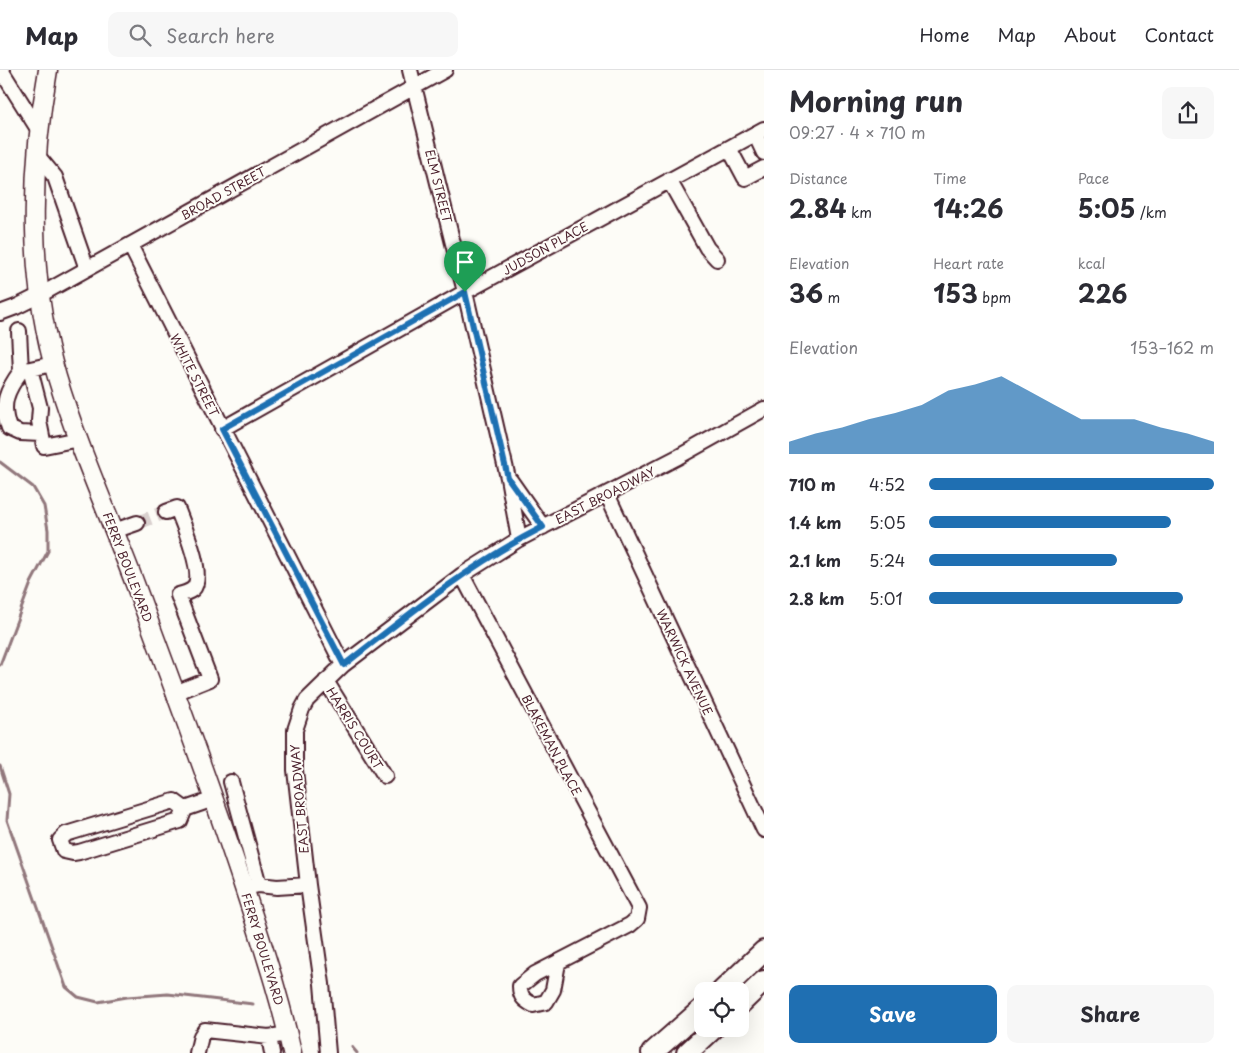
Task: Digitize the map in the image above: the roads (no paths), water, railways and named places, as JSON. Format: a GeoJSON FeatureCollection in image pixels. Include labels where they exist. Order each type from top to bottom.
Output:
{"type":"FeatureCollection","features":[{"type":"Feature","properties":{"kind":"highway"},"geometry":{"type":"LineString","coordinates":[[731,982],[764,951]]}},
{"type":"Feature","properties":{"kind":"highway"},"geometry":{"type":"LineString","coordinates":[[749,995],[764,980]]}},
{"type":"Feature","properties":{"kind":"highway"},"geometry":{"type":"LineString","coordinates":[[652,1053],[694,1016]]}},
{"type":"Feature","properties":{"kind":"highway"},"geometry":{"type":"LineString","coordinates":[[687,1053],[704,1037]]}},
{"type":"Feature","properties":{"kind":"main road","name":"FERRY BOULEVARD"},"geometry":{"type":"LineString","coordinates":[[48,70],[38,129],[34,218],[40,295],[54,364],[79,439],[214,799],[251,886],[269,966],[292,1053]]}},
{"type":"Feature","properties":{"kind":"street"},"geometry":{"type":"LineString","coordinates":[[1,70],[38,129]]}},
{"type":"Feature","properties":{"kind":"street","name":"ELM STREET"},"geometry":{"type":"LineString","coordinates":[[410,70],[465,292],[508,478],[519,539]]}},
{"type":"Feature","properties":{"kind":"street","name":"BROAD STREET"},"geometry":{"type":"LineString","coordinates":[[0,313],[40,295],[88,269],[444,70]]}},
{"type":"Feature","properties":{"kind":"street"},"geometry":{"type":"LineString","coordinates":[[759,132],[764,153]]}},
{"type":"Feature","properties":{"kind":"street","name":"JUDSON PLACE"},"geometry":{"type":"LineString","coordinates":[[222,429],[465,292],[759,132]]}},
{"type":"Feature","properties":{"kind":"street"},"geometry":{"type":"LineString","coordinates":[[729,148],[745,178],[764,168]]}},
{"type":"Feature","properties":{"kind":"street"},"geometry":{"type":"LineString","coordinates":[[36,154],[55,177],[88,269]]}},
{"type":"Feature","properties":{"kind":"street"},"geometry":{"type":"LineString","coordinates":[[668,180],[706,248],[718,260]]}},
{"type":"Feature","properties":{"kind":"street","name":"WHITE STREET"},"geometry":{"type":"LineString","coordinates":[[130,245],[222,429],[344,665]]}},
{"type":"Feature","properties":{"kind":"street"},"geometry":{"type":"LineString","coordinates":[[19,331],[25,370],[40,408],[39,421],[44,446],[79,439]]}},
{"type":"Feature","properties":{"kind":"street"},"geometry":{"type":"LineString","coordinates":[[41,434],[20,433],[9,428],[4,419],[3,406],[6,392],[25,370],[54,364]]}},
{"type":"Feature","properties":{"kind":"street","name":"EAST BROADWAY"},"geometry":{"type":"LineString","coordinates":[[328,1053],[322,984],[295,770],[295,730],[307,700],[344,665],[462,575],[519,539],[764,411]]}},
{"type":"Feature","properties":{"kind":"street","name":"ELM STREET"},"geometry":{"type":"LineString","coordinates":[[508,478],[543,527]]}},
{"type":"Feature","properties":{"kind":"street","name":"WARWICK AVENUE"},"geometry":{"type":"LineString","coordinates":[[607,494],[764,830]]}},
{"type":"Feature","properties":{"kind":"street"},"geometry":{"type":"LineString","coordinates":[[172,510],[197,566],[196,584],[192,589],[178,596],[210,679],[175,693]]}},
{"type":"Feature","properties":{"kind":"street"},"geometry":{"type":"LineString","coordinates":[[114,531],[137,523]]}},
{"type":"Feature","properties":{"kind":"street","name":"BLAKEMAN PLACE"},"geometry":{"type":"LineString","coordinates":[[462,575],[638,904],[639,916],[630,925],[558,964]]}},
{"type":"Feature","properties":{"kind":"street","name":"HARRIS COURT"},"geometry":{"type":"LineString","coordinates":[[326,681],[385,776]]}},
{"type":"Feature","properties":{"kind":"street"},"geometry":{"type":"LineString","coordinates":[[231,782],[251,886],[308,885]]}},
{"type":"Feature","properties":{"kind":"street"},"geometry":{"type":"LineString","coordinates":[[186,809],[174,801],[66,834],[60,840],[64,851],[79,852],[180,821],[186,809],[214,799]]}},
{"type":"Feature","properties":{"kind":"street"},"geometry":{"type":"LineString","coordinates":[[197,1053],[201,1036],[205,1030],[269,1038],[288,1034]]}},
{"type":"Feature","properties":{"kind":"street"},"geometry":{"type":"LineString","coordinates":[[269,1038],[272,1053]]}},
{"type":"Feature","properties":{"kind":"waterway"},"geometry":{"type":"LineString","coordinates":[[0,462],[33,487],[44,506],[48,530],[48,551],[31,583],[0,665]]}},
{"type":"Feature","properties":{"kind":"waterway"},"geometry":{"type":"LineString","coordinates":[[0,766],[9,794],[7,820],[66,987],[78,997],[98,1002],[127,997],[168,994],[253,1004]]}},
{"type":"Feature","properties":{"kind":"waterway"},"geometry":{"type":"LineString","coordinates":[[352,1047],[357,1053]]}},
{"type":"Feature","properties":{"kind":"tunnel"},"geometry":{"type":"LineString","coordinates":[[137,523],[166,512]]}}]}
